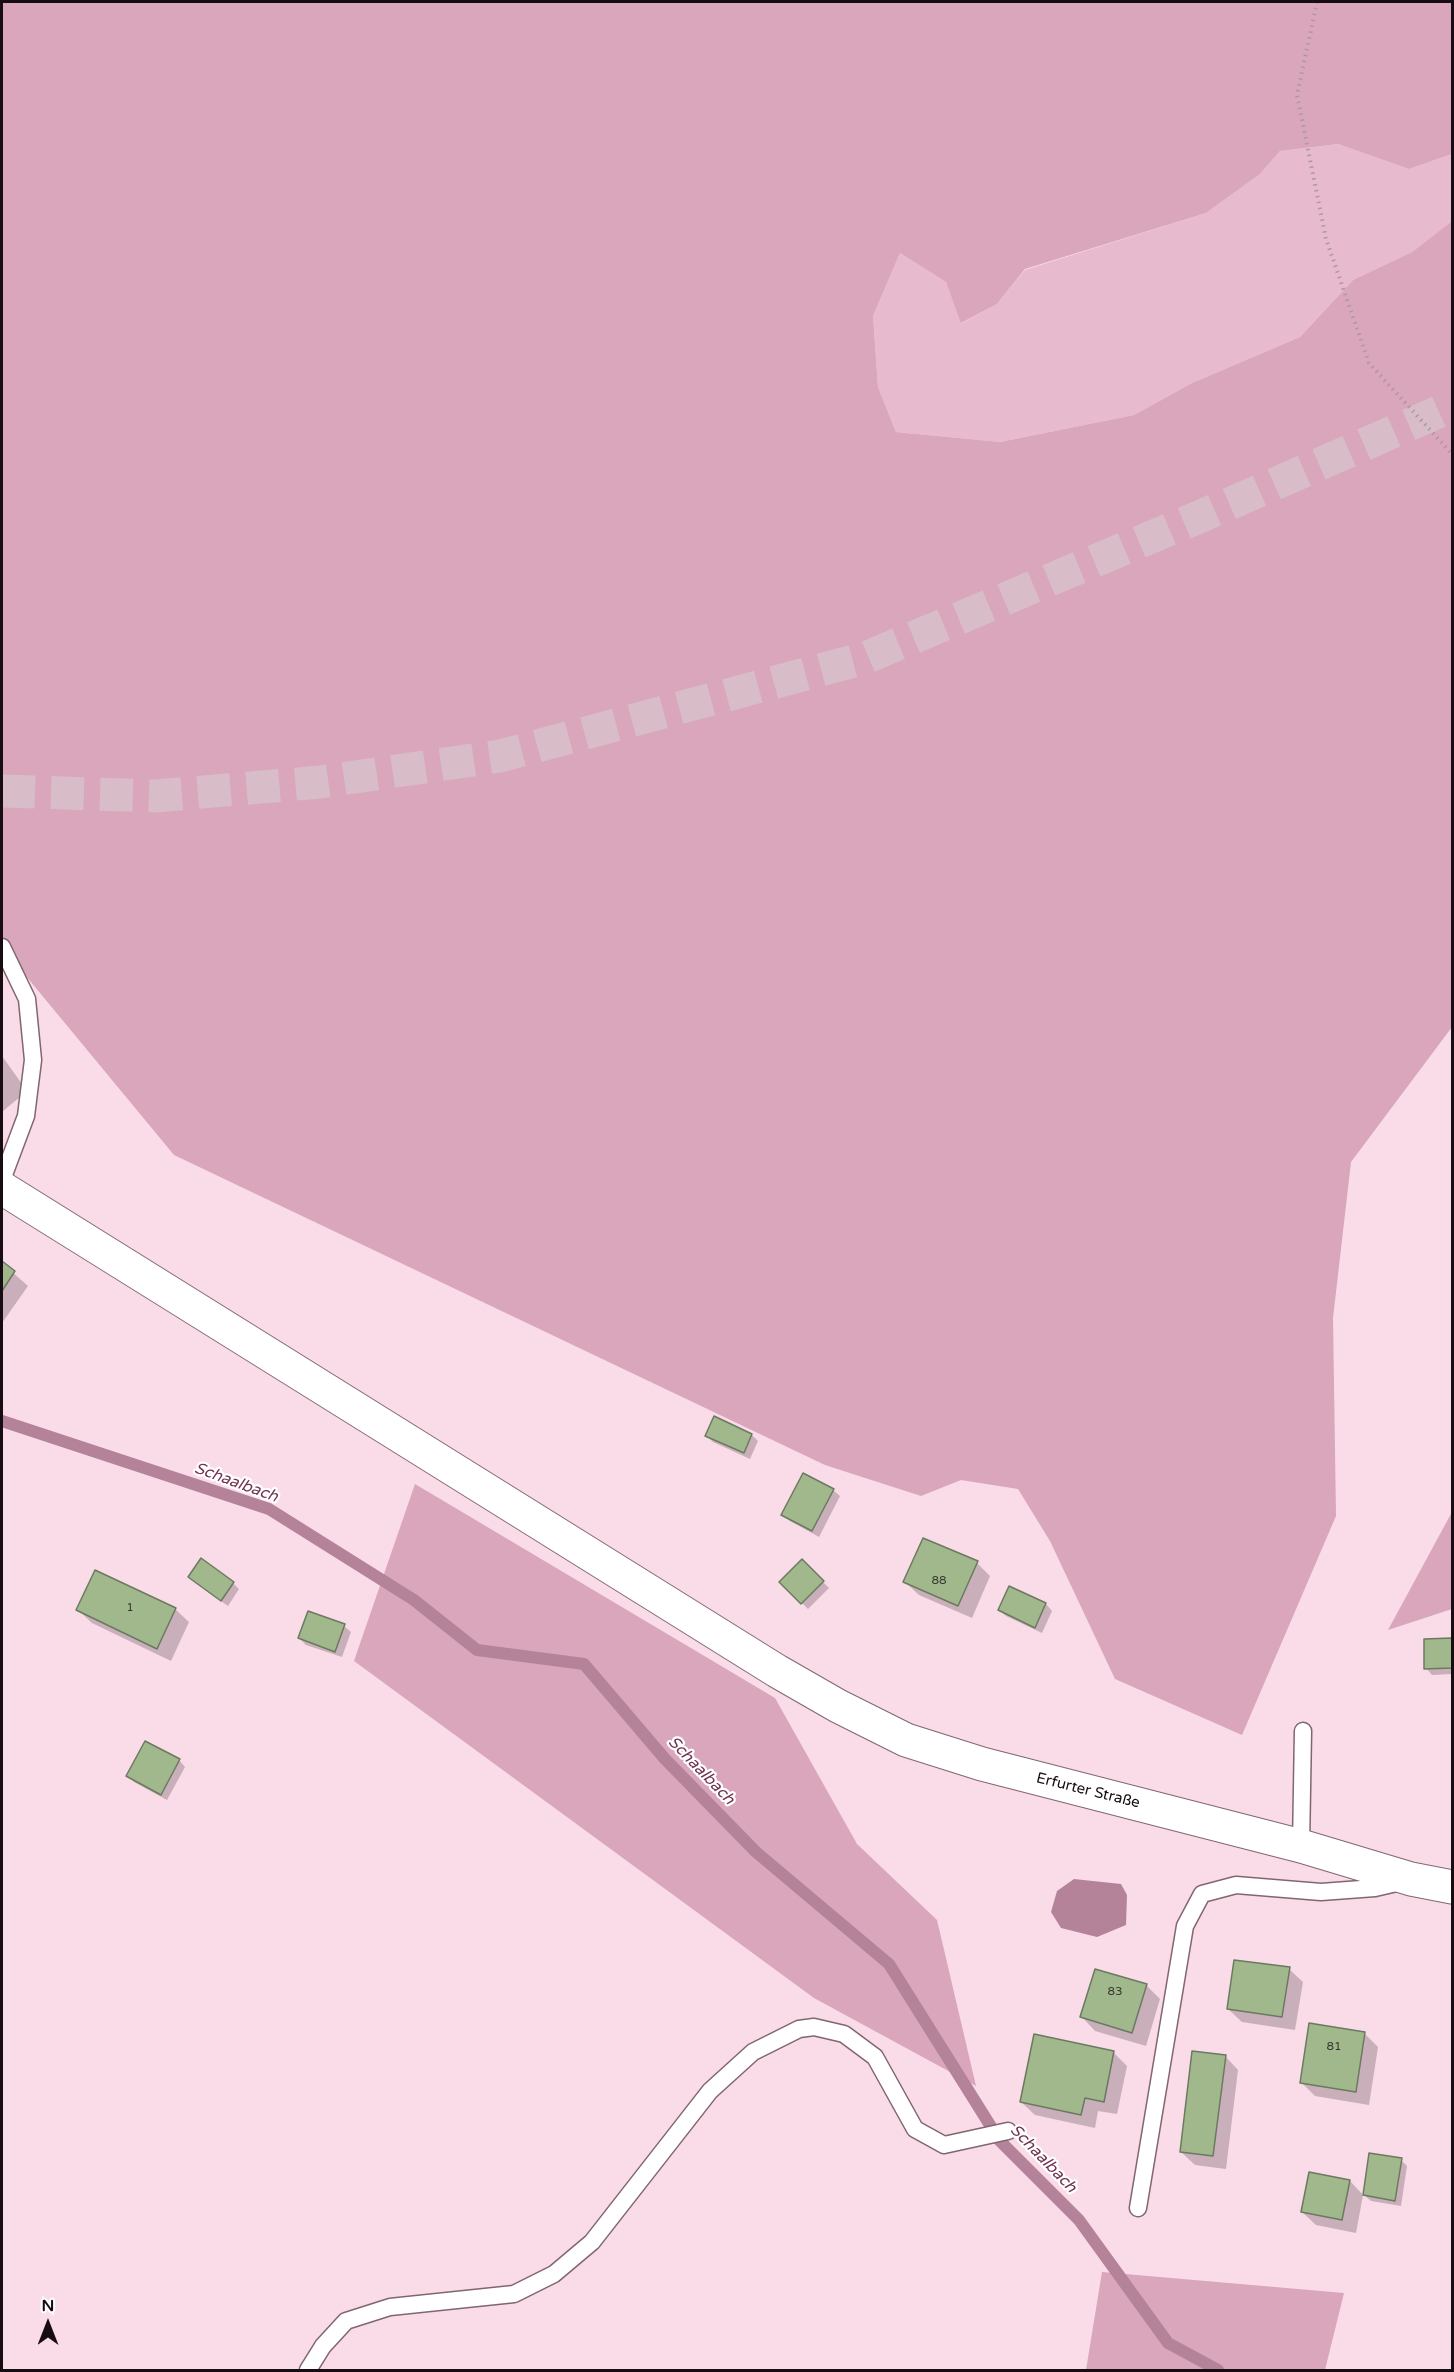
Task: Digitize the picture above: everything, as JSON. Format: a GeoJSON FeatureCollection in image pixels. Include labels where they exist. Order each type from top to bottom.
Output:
{"type":"FeatureCollection","features":[{"type":"Feature","properties":{"kind":"street","name":"Erfurter Straße"},"geometry":{"type":"LineString","coordinates":[[2,1188],[777,1671],[838,1706],[906,1740],[982,1764],[1301,1846],[1411,1879],[1452,1887]]}},
{"type":"Feature","properties":{"kind":"lane"},"geometry":{"type":"LineString","coordinates":[[2,947],[27,999],[33,1060],[27,1116],[2,1180]]}},
{"type":"Feature","properties":{"kind":"lane"},"geometry":{"type":"LineString","coordinates":[[1301,1846],[1304,1731]]}},
{"type":"Feature","properties":{"kind":"lane","name":"Erfurter Straße"},"geometry":{"type":"LineString","coordinates":[[1138,2208],[1185,1926],[1202,1894],[1236,1885],[1321,1892],[1375,1888],[1411,1879]]}},
{"type":"Feature","properties":{"kind":"lane"},"geometry":{"type":"LineString","coordinates":[[308,2370],[323,2346],[346,2321],[390,2307],[514,2294],[554,2274],[592,2242],[710,2091],[753,2052],[799,2029],[814,2027],[844,2034],[875,2057],[915,2129],[944,2145],[1008,2131]]}},
{"type":"Feature","properties":{"kind":"path"},"geometry":{"type":"LineString","coordinates":[[1317,2],[1297,95],[1326,239],[1370,363],[1452,454]]}},
{"type":"Feature","properties":{"kind":"shaded area"},"geometry":{"type":"Polygon","coordinates":[[[2,2],[1452,2],[1452,154],[1409,169],[1338,144],[1280,151],[1260,174],[1206,213],[1025,269],[997,304],[961,323],[946,282],[900,253],[873,316],[878,387],[896,432],[1000,442],[1134,415],[1192,383],[1300,337],[1353,280],[1412,252],[1452,221],[1452,1027],[1351,1162],[1333,1318],[1336,1516],[1242,1735],[1115,1679],[1050,1541],[1018,1489],[961,1480],[921,1496],[825,1465],[174,1155],[2,947],[2,2]]]}},
{"type":"Feature","properties":{"kind":"shaded area"},"geometry":{"type":"Polygon","coordinates":[[[1338,144],[1409,169],[1452,154],[1452,221],[1412,252],[1353,280],[1300,337],[1192,383],[1134,415],[1000,442],[896,432],[878,387],[873,316],[900,253],[946,282],[962,323],[997,304],[1025,270],[1206,213],[1260,174],[1280,151],[1338,144]]]}},
{"type":"Feature","properties":{"kind":"shaded area"},"geometry":{"type":"Polygon","coordinates":[[[415,1484],[775,1698],[857,1844],[937,1920],[976,2086],[814,1998],[354,1661],[415,1484]]]}},
{"type":"Feature","properties":{"kind":"shaded area"},"geometry":{"type":"Polygon","coordinates":[[[1452,1512],[1452,1609],[1388,1630],[1452,1512]]]}},
{"type":"Feature","properties":{"kind":"shaded area"},"geometry":{"type":"Polygon","coordinates":[[[1074,1879],[1121,1884],[1127,1895],[1126,1925],[1097,1937],[1061,1928],[1051,1912],[1057,1891],[1074,1879]]]}},
{"type":"Feature","properties":{"kind":"shaded area"},"geometry":{"type":"Polygon","coordinates":[[[1102,2272],[1344,2293],[1325,2370],[1086,2370],[1102,2272]]]}},
{"type":"Feature","properties":{"kind":"building"},"geometry":{"type":"Polygon","coordinates":[[[2,1261],[15,1271],[2,1291],[2,1261]]]}},
{"type":"Feature","properties":{"kind":"building"},"geometry":{"type":"Polygon","coordinates":[[[714,1416],[752,1434],[744,1453],[705,1436],[714,1416]]]}},
{"type":"Feature","properties":{"kind":"building"},"geometry":{"type":"Polygon","coordinates":[[[803,1473],[834,1489],[812,1531],[781,1515],[803,1473]]]}},
{"type":"Feature","properties":{"kind":"building"},"geometry":{"type":"Polygon","coordinates":[[[923,1538],[978,1561],[958,1606],[903,1582],[923,1538]]]}},
{"type":"Feature","properties":{"kind":"building"},"geometry":{"type":"Polygon","coordinates":[[[201,1558],[234,1582],[221,1601],[188,1577],[201,1558]]]}},
{"type":"Feature","properties":{"kind":"building"},"geometry":{"type":"Polygon","coordinates":[[[802,1559],[824,1581],[801,1604],[779,1582],[802,1559]]]}},
{"type":"Feature","properties":{"kind":"building"},"geometry":{"type":"Polygon","coordinates":[[[95,1570],[176,1608],[157,1649],[76,1610],[95,1570]]]}},
{"type":"Feature","properties":{"kind":"building"},"geometry":{"type":"Polygon","coordinates":[[[1009,1586],[1046,1603],[1035,1628],[998,1610],[1009,1586]]]}},
{"type":"Feature","properties":{"kind":"building"},"geometry":{"type":"Polygon","coordinates":[[[308,1611],[345,1624],[335,1652],[298,1638],[308,1611]]]}},
{"type":"Feature","properties":{"kind":"building"},"geometry":{"type":"Polygon","coordinates":[[[1452,1638],[1452,1668],[1424,1669],[1424,1639],[1452,1638]]]}},
{"type":"Feature","properties":{"kind":"building"},"geometry":{"type":"Polygon","coordinates":[[[145,1741],[180,1759],[161,1795],[126,1776],[145,1741]]]}},
{"type":"Feature","properties":{"kind":"building"},"geometry":{"type":"Polygon","coordinates":[[[1234,1960],[1290,1967],[1282,2017],[1227,2009],[1234,1960]]]}},
{"type":"Feature","properties":{"kind":"building"},"geometry":{"type":"Polygon","coordinates":[[[1095,1969],[1147,1984],[1132,2033],[1080,2017],[1095,1969]]]}},
{"type":"Feature","properties":{"kind":"building"},"geometry":{"type":"Polygon","coordinates":[[[1309,2023],[1365,2032],[1356,2092],[1300,2083],[1309,2023]]]}},
{"type":"Feature","properties":{"kind":"building"},"geometry":{"type":"Polygon","coordinates":[[[1034,2034],[1114,2051],[1104,2102],[1085,2098],[1081,2115],[1020,2102],[1034,2034]]]}},
{"type":"Feature","properties":{"kind":"building"},"geometry":{"type":"Polygon","coordinates":[[[1192,2051],[1226,2055],[1213,2156],[1180,2152],[1192,2051]]]}},
{"type":"Feature","properties":{"kind":"building"},"geometry":{"type":"Polygon","coordinates":[[[1369,2153],[1402,2158],[1395,2201],[1363,2195],[1369,2153]]]}},
{"type":"Feature","properties":{"kind":"building"},"geometry":{"type":"Polygon","coordinates":[[[1309,2172],[1350,2180],[1342,2220],[1301,2212],[1309,2172]]]}},
{"type":"Feature","properties":{"kind":"waterway","name":"Schaalbach"},"geometry":{"type":"LineString","coordinates":[[2,1421],[269,1509],[414,1600],[477,1650],[584,1664],[665,1759],[756,1852],[889,1964],[1000,2141],[1079,2220],[1168,2343],[1218,2370]]}},
{"type":"Feature","properties":{"kind":"tunnel"},"geometry":{"type":"LineString","coordinates":[[2,791],[155,796],[320,782],[500,756],[865,658],[1206,514],[1452,406]]}}]}
